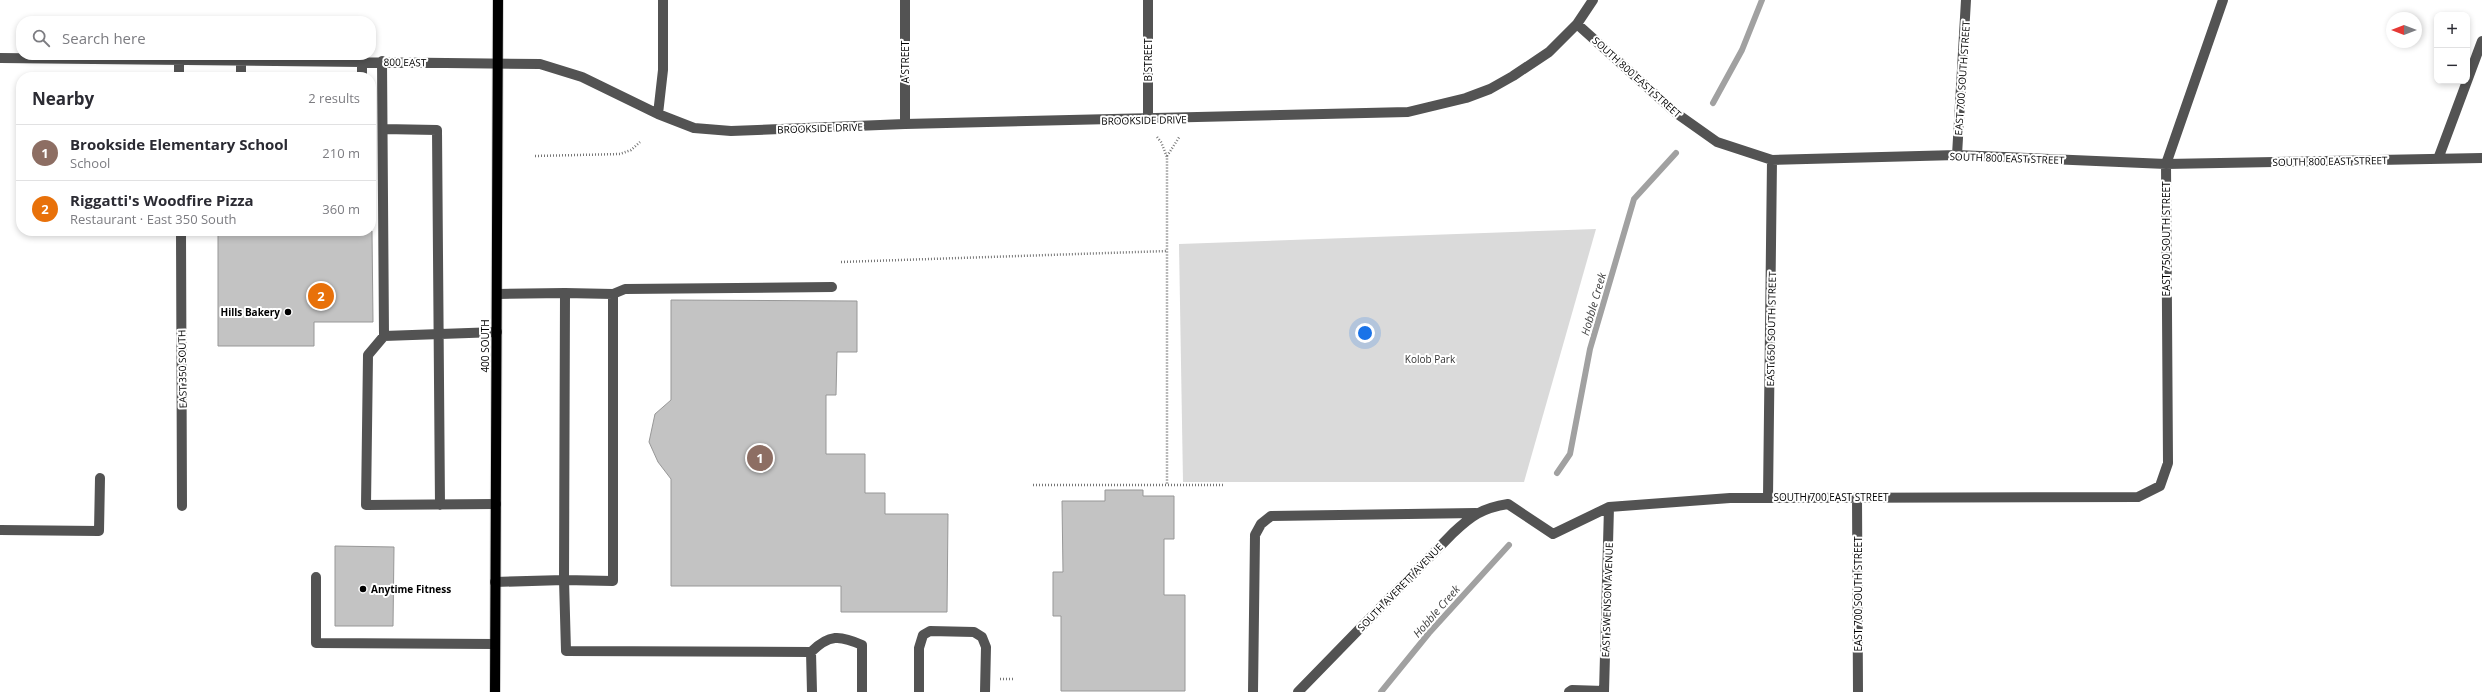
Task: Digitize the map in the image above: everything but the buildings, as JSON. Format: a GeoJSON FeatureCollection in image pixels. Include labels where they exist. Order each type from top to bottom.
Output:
{"type":"FeatureCollection","features":[{"type":"Feature","properties":{"kind":"main road","name":"400 SOUTH"},"geometry":{"type":"LineString","coordinates":[[495,692],[498,0]]}},
{"type":"Feature","properties":{"kind":"street"},"geometry":{"type":"LineString","coordinates":[[658,114],[663,70],[663,0]]}},
{"type":"Feature","properties":{"kind":"street","name":"A STREET"},"geometry":{"type":"LineString","coordinates":[[905,0],[905,124]]}},
{"type":"Feature","properties":{"kind":"street","name":"B STREET"},"geometry":{"type":"LineString","coordinates":[[1148,0],[1148,120]]}},
{"type":"Feature","properties":{"kind":"street","name":"BROOKSIDE DRIVE"},"geometry":{"type":"LineString","coordinates":[[498,63],[540,64],[582,77],[658,114],[694,128],[732,131],[905,124],[1148,120],[1408,112],[1429,108],[1490,89],[1549,52],[1577,24],[1593,0]]}},
{"type":"Feature","properties":{"kind":"street","name":"EAST 700 SOUTH STREET"},"geometry":{"type":"LineString","coordinates":[[1957,155],[1966,0]]}},
{"type":"Feature","properties":{"kind":"street","name":"EAST 750 SOUTH STREET"},"geometry":{"type":"LineString","coordinates":[[2160,486],[2168,464],[2166,164],[2223,0]]}},
{"type":"Feature","properties":{"kind":"street","name":"SOUTH 800 EAST STREET"},"geometry":{"type":"LineString","coordinates":[[1577,24],[1688,121],[1717,142],[1772,160],[1957,155],[2166,164],[2482,158]]}},
{"type":"Feature","properties":{"kind":"street"},"geometry":{"type":"LineString","coordinates":[[2438,159],[2482,41]]}},
{"type":"Feature","properties":{"kind":"street","name":"800 EAST"},"geometry":{"type":"LineString","coordinates":[[0,58],[16,58]]}},
{"type":"Feature","properties":{"kind":"street"},"geometry":{"type":"LineString","coordinates":[[179,60],[179,72]]}},
{"type":"Feature","properties":{"kind":"street","name":"800 EAST"},"geometry":{"type":"LineString","coordinates":[[241,60],[498,63]]}},
{"type":"Feature","properties":{"kind":"street"},"geometry":{"type":"LineString","coordinates":[[241,60],[241,72]]}},
{"type":"Feature","properties":{"kind":"street"},"geometry":{"type":"LineString","coordinates":[[362,61],[362,72]]}},
{"type":"Feature","properties":{"kind":"street"},"geometry":{"type":"LineString","coordinates":[[382,61],[384,336],[368,355],[366,505],[496,504]]}},
{"type":"Feature","properties":{"kind":"street"},"geometry":{"type":"LineString","coordinates":[[383,129],[437,130],[440,504]]}},
{"type":"Feature","properties":{"kind":"street","name":"EAST 650 SOUTH STREET"},"geometry":{"type":"LineString","coordinates":[[1768,497],[1772,160]]}},
{"type":"Feature","properties":{"kind":"street","name":"EAST 350 SOUTH"},"geometry":{"type":"LineString","coordinates":[[181,236],[182,506]]}},
{"type":"Feature","properties":{"kind":"street"},"geometry":{"type":"LineString","coordinates":[[497,294],[613,294],[625,289],[832,287]]}},
{"type":"Feature","properties":{"kind":"street"},"geometry":{"type":"LineString","coordinates":[[565,293],[564,580],[566,651],[811,652],[821,642],[834,638],[848,639],[862,645],[862,692]]}},
{"type":"Feature","properties":{"kind":"street"},"geometry":{"type":"LineString","coordinates":[[495,582],[564,580],[613,581],[613,294]]}},
{"type":"Feature","properties":{"kind":"street"},"geometry":{"type":"LineString","coordinates":[[384,336],[497,332]]}},
{"type":"Feature","properties":{"kind":"street"},"geometry":{"type":"LineString","coordinates":[[0,530],[99,531],[100,478]]}},
{"type":"Feature","properties":{"kind":"street","name":"SOUTH 700 EAST STREET"},"geometry":{"type":"LineString","coordinates":[[1514,508],[1553,534],[1610,507],[1768,497],[2138,497],[2160,486]]}},
{"type":"Feature","properties":{"kind":"street","name":"EAST 700 SOUTH STREET"},"geometry":{"type":"LineString","coordinates":[[1857,497],[1858,692]]}},
{"type":"Feature","properties":{"kind":"street","name":"SOUTH AVERETT AVENUE"},"geometry":{"type":"LineString","coordinates":[[1298,692],[1453,533],[1476,513],[1508,504],[1514,508]]}},
{"type":"Feature","properties":{"kind":"street","name":"EAST SWENSON AVENUE"},"geometry":{"type":"LineString","coordinates":[[1604,692],[1610,507]]}},
{"type":"Feature","properties":{"kind":"street"},"geometry":{"type":"LineString","coordinates":[[1253,692],[1255,535],[1261,524],[1271,516],[1476,513]]}},
{"type":"Feature","properties":{"kind":"street"},"geometry":{"type":"LineString","coordinates":[[316,577],[316,643],[495,644]]}},
{"type":"Feature","properties":{"kind":"street"},"geometry":{"type":"LineString","coordinates":[[919,692],[919,648],[923,636],[930,630],[974,632],[982,637],[986,647],[985,692]]}},
{"type":"Feature","properties":{"kind":"street"},"geometry":{"type":"LineString","coordinates":[[811,652],[812,692]]}},
{"type":"Feature","properties":{"kind":"street"},"geometry":{"type":"LineString","coordinates":[[1569,692],[1572,690],[1604,692]]}},
{"type":"Feature","properties":{"kind":"path"},"geometry":{"type":"LineString","coordinates":[[1167,156],[1180,136]]}},
{"type":"Feature","properties":{"kind":"path"},"geometry":{"type":"LineString","coordinates":[[1156,137],[1161,142],[1167,156],[1167,485]]}},
{"type":"Feature","properties":{"kind":"path"},"geometry":{"type":"LineString","coordinates":[[535,156],[620,154],[631,150],[640,142]]}},
{"type":"Feature","properties":{"kind":"path"},"geometry":{"type":"LineString","coordinates":[[842,262],[1167,251]]}},
{"type":"Feature","properties":{"kind":"path"},"geometry":{"type":"LineString","coordinates":[[1033,485],[1224,485]]}},
{"type":"Feature","properties":{"kind":"green space","name":"Kolob Park"},"geometry":{"type":"Polygon","coordinates":[[[1596,229],[1524,482],[1183,482],[1179,244],[1596,229]]]}},
{"type":"Feature","properties":{"kind":"waterway","name":"Hobble Creek"},"geometry":{"type":"LineString","coordinates":[[1713,103],[1742,50],[1762,0]]}},
{"type":"Feature","properties":{"kind":"waterway","name":"Hobble Creek"},"geometry":{"type":"LineString","coordinates":[[1557,473],[1570,454],[1590,349],[1634,199],[1676,153]]}},
{"type":"Feature","properties":{"kind":"waterway","name":"Hobble Creek"},"geometry":{"type":"LineString","coordinates":[[1381,692],[1429,633],[1509,545]]}},
{"type":"Feature","properties":{"kind":"place","name":"Riggatti's Woodfire Pizza"},"geometry":{"type":"Point","coordinates":[321,296]}},
{"type":"Feature","properties":{"kind":"place","name":"Hills Bakery"},"geometry":{"type":"Point","coordinates":[288,312]}},
{"type":"Feature","properties":{"kind":"place","name":"Brookside Elementary School"},"geometry":{"type":"Point","coordinates":[760,458]}},
{"type":"Feature","properties":{"kind":"place","name":"Anytime Fitness"},"geometry":{"type":"Point","coordinates":[363,589]}}]}
